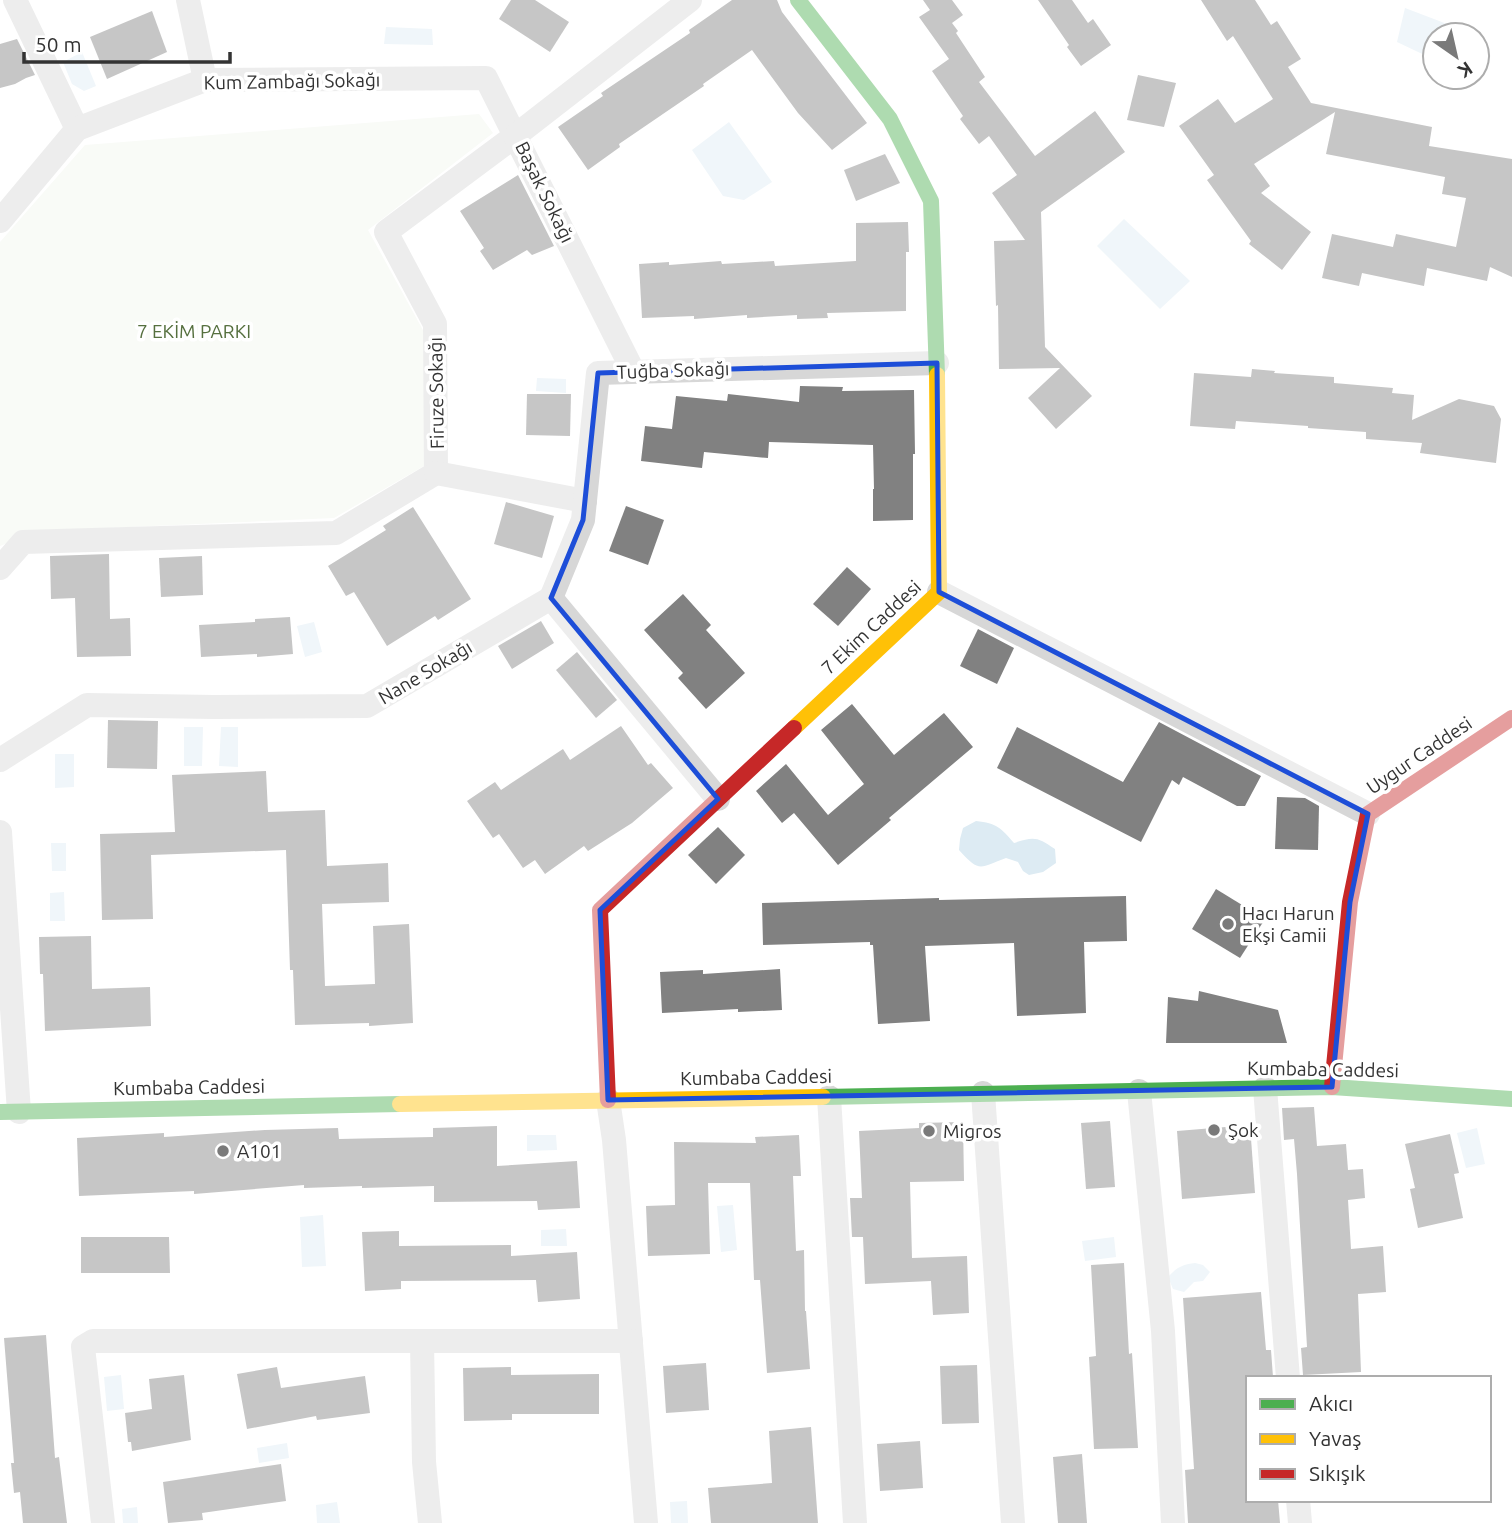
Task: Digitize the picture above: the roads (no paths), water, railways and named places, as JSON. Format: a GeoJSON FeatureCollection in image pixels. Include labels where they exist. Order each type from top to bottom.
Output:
{"type":"FeatureCollection","features":[{"type":"Feature","properties":{"kind":"street"},"geometry":{"type":"LineString","coordinates":[[16,0],[77,129]]}},
{"type":"Feature","properties":{"kind":"street"},"geometry":{"type":"LineString","coordinates":[[188,0],[205,80]]}},
{"type":"Feature","properties":{"kind":"street","name":"Başak Sokağı"},"geometry":{"type":"LineString","coordinates":[[633,371],[515,136],[690,0]]}},
{"type":"Feature","properties":{"kind":"street","name":"7 Ekim Caddesi"},"geometry":{"type":"LineString","coordinates":[[608,1100],[600,910],[940,592],[937,363],[931,201],[890,119],[798,0]]}},
{"type":"Feature","properties":{"kind":"street","name":"Kum Zambağı Sokağı"},"geometry":{"type":"LineString","coordinates":[[0,221],[77,129],[205,80],[486,78],[515,136]]}},
{"type":"Feature","properties":{"kind":"street","name":"Firuze Sokağı"},"geometry":{"type":"LineString","coordinates":[[0,568],[23,542],[336,533],[436,473],[435,324],[386,232],[515,136]]}},
{"type":"Feature","properties":{"kind":"street","name":"Tuğba Sokağı"},"geometry":{"type":"LineString","coordinates":[[551,598],[583,520],[598,373],[937,363]]}},
{"type":"Feature","properties":{"kind":"street"},"geometry":{"type":"LineString","coordinates":[[436,473],[585,501]]}},
{"type":"Feature","properties":{"kind":"street"},"geometry":{"type":"LineString","coordinates":[[940,592],[1368,814]]}},
{"type":"Feature","properties":{"kind":"street"},"geometry":{"type":"LineString","coordinates":[[551,598],[718,799]]}},
{"type":"Feature","properties":{"kind":"street","name":"Nane Sokağı"},"geometry":{"type":"LineString","coordinates":[[0,760],[88,705],[367,706],[551,598]]}},
{"type":"Feature","properties":{"kind":"street","name":"Uygur Caddesi"},"geometry":{"type":"LineString","coordinates":[[1332,1087],[1350,902],[1368,814],[1512,718]]}},
{"type":"Feature","properties":{"kind":"street"},"geometry":{"type":"LineString","coordinates":[[0,832],[9,1112]]}},
{"type":"Feature","properties":{"kind":"street","name":"Kumbaba Caddesi"},"geometry":{"type":"LineString","coordinates":[[9,1112],[1332,1087],[1512,1099]]}},
{"type":"Feature","properties":{"kind":"street"},"geometry":{"type":"LineString","coordinates":[[1265,1088],[1288,1376]]}},
{"type":"Feature","properties":{"kind":"street"},"geometry":{"type":"LineString","coordinates":[[1139,1091],[1163,1331],[1173,1523]]}},
{"type":"Feature","properties":{"kind":"street"},"geometry":{"type":"LineString","coordinates":[[983,1093],[1013,1523]]}},
{"type":"Feature","properties":{"kind":"street"},"geometry":{"type":"LineString","coordinates":[[829,1097],[855,1523]]}},
{"type":"Feature","properties":{"kind":"street"},"geometry":{"type":"LineString","coordinates":[[608,1100],[614,1140],[646,1523]]}},
{"type":"Feature","properties":{"kind":"street"},"geometry":{"type":"LineString","coordinates":[[103,1523],[83,1347],[93,1340],[631,1341]]}},
{"type":"Feature","properties":{"kind":"street"},"geometry":{"type":"LineString","coordinates":[[422,1341],[424,1462],[430,1523]]}},
{"type":"Feature","properties":{"kind":"street"},"geometry":{"type":"LineString","coordinates":[[1298,1502],[1300,1523]]}},
{"type":"Feature","properties":{"kind":"place","name":"Hacı Harun Ekşi Camii"},"geometry":{"type":"Point","coordinates":[1228,924]}},
{"type":"Feature","properties":{"kind":"place","name":"Şok"},"geometry":{"type":"Point","coordinates":[1214,1130]}},
{"type":"Feature","properties":{"kind":"place","name":"Migros"},"geometry":{"type":"Point","coordinates":[929,1131]}},
{"type":"Feature","properties":{"kind":"place","name":"A101"},"geometry":{"type":"Point","coordinates":[223,1151]}},
{"type":"Feature","properties":{"kind":"park label","name":"7 EKİM PARKI"},"geometry":{"type":"Point","coordinates":[194,331]}}]}
